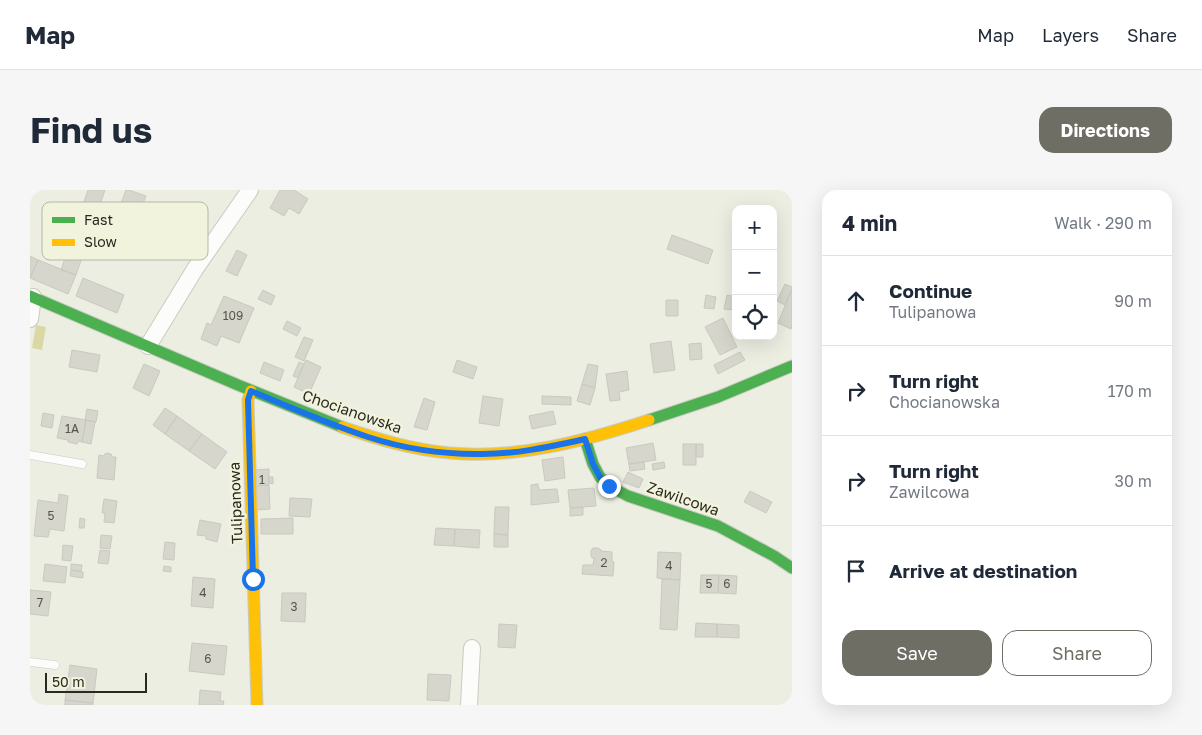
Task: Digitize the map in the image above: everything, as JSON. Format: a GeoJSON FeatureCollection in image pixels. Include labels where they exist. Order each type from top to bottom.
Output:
{"type":"FeatureCollection","features":[{"type":"Feature","properties":{"kind":"street"},"geometry":{"type":"LineString","coordinates":[[208,249],[250,190]]}},
{"type":"Feature","properties":{"kind":"street"},"geometry":{"type":"LineString","coordinates":[[148,346],[200,260]]}},
{"type":"Feature","properties":{"kind":"street"},"geometry":{"type":"LineString","coordinates":[[30,319],[32,296]]}},
{"type":"Feature","properties":{"kind":"street","name":"Chocianowska"},"geometry":{"type":"LineString","coordinates":[[32,296],[322,420],[368,437],[408,447],[441,452],[477,454],[519,452],[585,439],[658,418],[720,396],[792,366]]}},
{"type":"Feature","properties":{"kind":"street","name":"Tulipanowa"},"geometry":{"type":"LineString","coordinates":[[251,391],[248,400],[257,705]]}},
{"type":"Feature","properties":{"kind":"street","name":"Zawilcowa"},"geometry":{"type":"LineString","coordinates":[[585,439],[593,464],[600,477],[609,486],[628,496],[718,526],[774,556],[792,568]]}},
{"type":"Feature","properties":{"kind":"street"},"geometry":{"type":"LineString","coordinates":[[470,705],[472,648]]}},
{"type":"Feature","properties":{"kind":"lane"},"geometry":{"type":"LineString","coordinates":[[30,455],[82,464]]}},
{"type":"Feature","properties":{"kind":"lane"},"geometry":{"type":"LineString","coordinates":[[30,662],[55,665]]}},
{"type":"Feature","properties":{"kind":"green space"},"geometry":{"type":"Polygon","coordinates":[[[36,325],[46,327],[42,350],[32,348],[36,325]]]}},
{"type":"Feature","properties":{"kind":"building"},"geometry":{"type":"Polygon","coordinates":[[[88,190],[105,190],[101,202],[84,202],[88,190]]]}},
{"type":"Feature","properties":{"kind":"building"},"geometry":{"type":"Polygon","coordinates":[[[126,190],[146,196],[144,202],[121,202],[126,190]]]}},
{"type":"Feature","properties":{"kind":"building"},"geometry":{"type":"Polygon","coordinates":[[[280,190],[294,190],[308,199],[299,214],[289,208],[284,216],[270,208],[280,190]]]}},
{"type":"Feature","properties":{"kind":"building"},"geometry":{"type":"Polygon","coordinates":[[[672,235],[713,250],[708,264],[667,249],[672,235]]]}},
{"type":"Feature","properties":{"kind":"building"},"geometry":{"type":"Polygon","coordinates":[[[237,250],[247,255],[237,276],[226,271],[237,250]]]}},
{"type":"Feature","properties":{"kind":"building"},"geometry":{"type":"Polygon","coordinates":[[[30,256],[38,260],[30,278],[30,256]]]}},
{"type":"Feature","properties":{"kind":"building"},"geometry":{"type":"Polygon","coordinates":[[[38,260],[76,275],[68,294],[30,278],[38,260]]]}},
{"type":"Feature","properties":{"kind":"building"},"geometry":{"type":"Polygon","coordinates":[[[64,260],[81,260],[76,275],[61,270],[64,260]]]}},
{"type":"Feature","properties":{"kind":"building"},"geometry":{"type":"Polygon","coordinates":[[[83,278],[124,295],[117,313],[76,296],[83,278]]]}},
{"type":"Feature","properties":{"kind":"building"},"geometry":{"type":"Polygon","coordinates":[[[785,284],[792,287],[785,305],[777,301],[785,284]]]}},
{"type":"Feature","properties":{"kind":"building"},"geometry":{"type":"Polygon","coordinates":[[[792,289],[792,326],[791,329],[778,323],[792,289]]]}},
{"type":"Feature","properties":{"kind":"building"},"geometry":{"type":"Polygon","coordinates":[[[263,290],[275,296],[271,305],[258,299],[263,290]]]}},
{"type":"Feature","properties":{"kind":"building"},"geometry":{"type":"Polygon","coordinates":[[[706,295],[716,297],[714,309],[704,308],[706,295]]]}},
{"type":"Feature","properties":{"kind":"building"},"geometry":{"type":"Polygon","coordinates":[[[727,295],[732,296],[732,310],[724,309],[727,295]]]}},
{"type":"Feature","properties":{"kind":"building"},"geometry":{"type":"Polygon","coordinates":[[[224,296],[254,308],[239,343],[221,336],[217,346],[201,339],[207,323],[211,325],[224,296]]]}},
{"type":"Feature","properties":{"kind":"building"},"geometry":{"type":"Polygon","coordinates":[[[666,300],[678,300],[678,316],[666,316],[666,300]]]}},
{"type":"Feature","properties":{"kind":"building"},"geometry":{"type":"Polygon","coordinates":[[[723,318],[737,347],[720,355],[705,327],[723,318]]]}},
{"type":"Feature","properties":{"kind":"building"},"geometry":{"type":"Polygon","coordinates":[[[287,321],[301,328],[297,336],[283,329],[287,321]]]}},
{"type":"Feature","properties":{"kind":"building"},"geometry":{"type":"Polygon","coordinates":[[[304,337],[313,340],[304,361],[295,357],[304,337]]]}},
{"type":"Feature","properties":{"kind":"building"},"geometry":{"type":"Polygon","coordinates":[[[671,341],[675,370],[654,373],[650,344],[671,341]]]}},
{"type":"Feature","properties":{"kind":"building"},"geometry":{"type":"Polygon","coordinates":[[[701,343],[702,359],[690,360],[689,344],[701,343]]]}},
{"type":"Feature","properties":{"kind":"building"},"geometry":{"type":"Polygon","coordinates":[[[72,350],[100,355],[97,372],[69,367],[72,350]]]}},
{"type":"Feature","properties":{"kind":"building"},"geometry":{"type":"Polygon","coordinates":[[[740,352],[745,360],[718,374],[714,365],[740,352]]]}},
{"type":"Feature","properties":{"kind":"building"},"geometry":{"type":"Polygon","coordinates":[[[306,360],[321,367],[309,394],[294,387],[306,360]]]}},
{"type":"Feature","properties":{"kind":"building"},"geometry":{"type":"Polygon","coordinates":[[[457,360],[477,367],[473,379],[453,372],[457,360]]]}},
{"type":"Feature","properties":{"kind":"building"},"geometry":{"type":"Polygon","coordinates":[[[264,362],[284,370],[280,381],[260,373],[264,362]]]}},
{"type":"Feature","properties":{"kind":"building"},"geometry":{"type":"Polygon","coordinates":[[[299,362],[304,364],[298,378],[293,376],[299,362]]]}},
{"type":"Feature","properties":{"kind":"building"},"geometry":{"type":"Polygon","coordinates":[[[144,364],[160,371],[149,396],[133,388],[144,364]]]}},
{"type":"Feature","properties":{"kind":"building"},"geometry":{"type":"Polygon","coordinates":[[[588,364],[598,366],[595,388],[582,384],[588,364]]]}},
{"type":"Feature","properties":{"kind":"building"},"geometry":{"type":"Polygon","coordinates":[[[627,371],[629,390],[619,392],[620,400],[610,401],[606,374],[627,371]]]}},
{"type":"Feature","properties":{"kind":"building"},"geometry":{"type":"Polygon","coordinates":[[[582,384],[595,388],[590,405],[577,401],[582,384]]]}},
{"type":"Feature","properties":{"kind":"building"},"geometry":{"type":"Polygon","coordinates":[[[483,396],[503,399],[499,426],[479,423],[483,396]]]}},
{"type":"Feature","properties":{"kind":"building"},"geometry":{"type":"Polygon","coordinates":[[[542,396],[571,397],[571,405],[542,404],[542,396]]]}},
{"type":"Feature","properties":{"kind":"building"},"geometry":{"type":"Polygon","coordinates":[[[424,398],[435,402],[427,430],[414,427],[424,398]]]}},
{"type":"Feature","properties":{"kind":"building"},"geometry":{"type":"Polygon","coordinates":[[[165,408],[177,416],[165,434],[153,425],[165,408]]]}},
{"type":"Feature","properties":{"kind":"building"},"geometry":{"type":"Polygon","coordinates":[[[87,409],[98,411],[96,422],[85,420],[87,409]]]}},
{"type":"Feature","properties":{"kind":"building"},"geometry":{"type":"Polygon","coordinates":[[[553,411],[556,424],[532,429],[529,416],[553,411]]]}},
{"type":"Feature","properties":{"kind":"building"},"geometry":{"type":"Polygon","coordinates":[[[43,413],[54,415],[52,428],[41,426],[43,413]]]}},
{"type":"Feature","properties":{"kind":"building"},"geometry":{"type":"Polygon","coordinates":[[[62,416],[86,420],[82,442],[78,441],[77,444],[57,438],[62,416]]]}},
{"type":"Feature","properties":{"kind":"building"},"geometry":{"type":"Polygon","coordinates":[[[177,416],[202,434],[189,451],[165,434],[177,416]]]}},
{"type":"Feature","properties":{"kind":"building"},"geometry":{"type":"Polygon","coordinates":[[[86,420],[95,422],[91,444],[82,442],[86,420]]]}},
{"type":"Feature","properties":{"kind":"building"},"geometry":{"type":"Polygon","coordinates":[[[202,434],[227,452],[215,469],[189,451],[202,434]]]}},
{"type":"Feature","properties":{"kind":"building"},"geometry":{"type":"Polygon","coordinates":[[[653,443],[656,460],[629,464],[626,448],[653,443]]]}},
{"type":"Feature","properties":{"kind":"building"},"geometry":{"type":"Polygon","coordinates":[[[683,444],[696,444],[696,465],[683,465],[683,444]]]}},
{"type":"Feature","properties":{"kind":"building"},"geometry":{"type":"Polygon","coordinates":[[[696,444],[703,444],[703,457],[696,457],[696,444]]]}},
{"type":"Feature","properties":{"kind":"building"},"geometry":{"type":"Polygon","coordinates":[[[106,453],[116,457],[114,480],[97,478],[99,455],[103,456],[106,453]]]}},
{"type":"Feature","properties":{"kind":"building"},"geometry":{"type":"Polygon","coordinates":[[[563,457],[565,478],[545,481],[542,460],[563,457]]]}},
{"type":"Feature","properties":{"kind":"building"},"geometry":{"type":"Polygon","coordinates":[[[644,462],[645,469],[630,471],[629,464],[644,462]]]}},
{"type":"Feature","properties":{"kind":"building"},"geometry":{"type":"Polygon","coordinates":[[[664,462],[665,468],[653,470],[652,464],[664,462]]]}},
{"type":"Feature","properties":{"kind":"building"},"geometry":{"type":"Polygon","coordinates":[[[269,469],[269,485],[256,486],[255,470],[269,469]]]}},
{"type":"Feature","properties":{"kind":"building"},"geometry":{"type":"Polygon","coordinates":[[[628,472],[643,479],[639,488],[623,482],[628,472]]]}},
{"type":"Feature","properties":{"kind":"building"},"geometry":{"type":"Polygon","coordinates":[[[269,477],[273,477],[273,484],[269,483],[269,477]]]}},
{"type":"Feature","properties":{"kind":"building"},"geometry":{"type":"Polygon","coordinates":[[[538,484],[539,490],[557,489],[559,502],[531,505],[531,485],[538,484]]]}},
{"type":"Feature","properties":{"kind":"building"},"geometry":{"type":"Polygon","coordinates":[[[269,485],[270,509],[256,510],[256,486],[269,485]]]}},
{"type":"Feature","properties":{"kind":"building"},"geometry":{"type":"Polygon","coordinates":[[[594,488],[596,506],[570,508],[568,490],[594,488]]]}},
{"type":"Feature","properties":{"kind":"building"},"geometry":{"type":"Polygon","coordinates":[[[750,491],[772,502],[766,513],[744,502],[750,491]]]}},
{"type":"Feature","properties":{"kind":"building"},"geometry":{"type":"Polygon","coordinates":[[[59,494],[68,496],[64,531],[50,529],[48,537],[34,536],[38,500],[58,503],[59,494]]]}},
{"type":"Feature","properties":{"kind":"building"},"geometry":{"type":"Polygon","coordinates":[[[290,498],[312,499],[310,517],[289,516],[290,498]]]}},
{"type":"Feature","properties":{"kind":"building"},"geometry":{"type":"Polygon","coordinates":[[[104,499],[117,501],[114,523],[104,522],[105,513],[102,513],[104,499]]]}},
{"type":"Feature","properties":{"kind":"building"},"geometry":{"type":"Polygon","coordinates":[[[495,507],[509,507],[508,535],[494,534],[495,507]]]}},
{"type":"Feature","properties":{"kind":"building"},"geometry":{"type":"Polygon","coordinates":[[[583,507],[583,515],[570,516],[570,508],[583,507]]]}},
{"type":"Feature","properties":{"kind":"building"},"geometry":{"type":"Polygon","coordinates":[[[80,518],[85,519],[84,528],[79,528],[80,518]]]}},
{"type":"Feature","properties":{"kind":"building"},"geometry":{"type":"Polygon","coordinates":[[[293,518],[293,534],[261,534],[261,519],[293,518]]]}},
{"type":"Feature","properties":{"kind":"building"},"geometry":{"type":"Polygon","coordinates":[[[200,520],[221,524],[217,542],[206,539],[206,536],[197,535],[200,520]]]}},
{"type":"Feature","properties":{"kind":"building"},"geometry":{"type":"Polygon","coordinates":[[[436,528],[455,529],[454,546],[434,545],[436,528]]]}},
{"type":"Feature","properties":{"kind":"building"},"geometry":{"type":"Polygon","coordinates":[[[455,529],[480,530],[479,548],[454,546],[455,529]]]}},
{"type":"Feature","properties":{"kind":"building"},"geometry":{"type":"Polygon","coordinates":[[[494,534],[508,535],[508,547],[494,547],[494,534]]]}},
{"type":"Feature","properties":{"kind":"building"},"geometry":{"type":"Polygon","coordinates":[[[101,535],[112,536],[110,549],[100,548],[101,535]]]}},
{"type":"Feature","properties":{"kind":"building"},"geometry":{"type":"Polygon","coordinates":[[[165,542],[175,543],[174,560],[163,559],[165,542]]]}},
{"type":"Feature","properties":{"kind":"building"},"geometry":{"type":"Polygon","coordinates":[[[63,545],[73,546],[71,561],[62,560],[63,545]]]}},
{"type":"Feature","properties":{"kind":"building"},"geometry":{"type":"Polygon","coordinates":[[[593,548],[612,552],[612,561],[614,562],[613,576],[582,574],[583,565],[593,565],[594,558],[592,558],[591,551],[593,548]]]}},
{"type":"Feature","properties":{"kind":"building"},"geometry":{"type":"Polygon","coordinates":[[[100,550],[110,551],[108,564],[98,563],[100,550]]]}},
{"type":"Feature","properties":{"kind":"building"},"geometry":{"type":"Polygon","coordinates":[[[658,552],[681,553],[680,580],[657,578],[658,552]]]}},
{"type":"Feature","properties":{"kind":"building"},"geometry":{"type":"Polygon","coordinates":[[[45,564],[67,567],[65,583],[43,581],[45,564]]]}},
{"type":"Feature","properties":{"kind":"building"},"geometry":{"type":"Polygon","coordinates":[[[71,564],[82,565],[81,571],[71,570],[71,564]]]}},
{"type":"Feature","properties":{"kind":"building"},"geometry":{"type":"Polygon","coordinates":[[[164,566],[171,567],[171,572],[163,571],[164,566]]]}},
{"type":"Feature","properties":{"kind":"building"},"geometry":{"type":"Polygon","coordinates":[[[71,570],[83,572],[83,578],[70,576],[71,570]]]}},
{"type":"Feature","properties":{"kind":"building"},"geometry":{"type":"Polygon","coordinates":[[[701,575],[719,575],[718,593],[700,593],[701,575]]]}},
{"type":"Feature","properties":{"kind":"building"},"geometry":{"type":"Polygon","coordinates":[[[719,575],[737,576],[736,594],[718,593],[719,575]]]}},
{"type":"Feature","properties":{"kind":"building"},"geometry":{"type":"Polygon","coordinates":[[[193,577],[215,579],[213,608],[191,606],[193,577]]]}},
{"type":"Feature","properties":{"kind":"building"},"geometry":{"type":"Polygon","coordinates":[[[662,579],[680,580],[677,630],[660,629],[662,579]]]}},
{"type":"Feature","properties":{"kind":"building"},"geometry":{"type":"Polygon","coordinates":[[[30,590],[51,592],[48,616],[30,614],[30,590]]]}},
{"type":"Feature","properties":{"kind":"building"},"geometry":{"type":"Polygon","coordinates":[[[282,593],[306,593],[305,622],[281,621],[282,593]]]}},
{"type":"Feature","properties":{"kind":"building"},"geometry":{"type":"Polygon","coordinates":[[[696,623],[717,624],[717,637],[695,637],[696,623]]]}},
{"type":"Feature","properties":{"kind":"building"},"geometry":{"type":"Polygon","coordinates":[[[499,624],[517,625],[515,648],[498,647],[499,624]]]}},
{"type":"Feature","properties":{"kind":"building"},"geometry":{"type":"Polygon","coordinates":[[[717,624],[739,625],[739,638],[717,637],[717,624]]]}},
{"type":"Feature","properties":{"kind":"building"},"geometry":{"type":"Polygon","coordinates":[[[192,643],[227,646],[224,675],[189,671],[192,643]]]}},
{"type":"Feature","properties":{"kind":"building"},"geometry":{"type":"Polygon","coordinates":[[[70,665],[97,669],[93,703],[65,700],[70,665]]]}},
{"type":"Feature","properties":{"kind":"building"},"geometry":{"type":"Polygon","coordinates":[[[428,674],[451,675],[449,701],[427,700],[428,674]]]}},
{"type":"Feature","properties":{"kind":"building"},"geometry":{"type":"Polygon","coordinates":[[[200,690],[221,692],[220,701],[224,701],[223,705],[199,705],[200,690]]]}},
{"type":"Feature","properties":{"kind":"building"},"geometry":{"type":"Polygon","coordinates":[[[65,700],[93,703],[93,705],[65,705],[65,700]]]}},
{"type":"Feature","properties":{"kind":"traffic: fast"},"geometry":{"type":"LineString","coordinates":[[30,296],[238,385],[342,427]]}},
{"type":"Feature","properties":{"kind":"traffic: fast"},"geometry":{"type":"LineString","coordinates":[[649,420],[718,397],[792,366]]}},
{"type":"Feature","properties":{"kind":"traffic: fast"},"geometry":{"type":"LineString","coordinates":[[585,439],[593,464],[600,477],[609,486],[628,496],[718,526],[774,556],[792,568]]}},
{"type":"Feature","properties":{"kind":"traffic: slow"},"geometry":{"type":"LineString","coordinates":[[251,391],[248,400],[257,705]]}},
{"type":"Feature","properties":{"kind":"traffic: slow"},"geometry":{"type":"LineString","coordinates":[[342,427],[409,447],[436,452],[475,454],[526,451],[551,447],[649,420]]}},
{"type":"Feature","properties":{"kind":"route"},"geometry":{"type":"LineString","coordinates":[[253,579],[248,400],[251,391],[368,437],[408,447],[441,452],[477,454],[519,452],[585,439],[593,464],[600,477],[609,486]]}}]}
